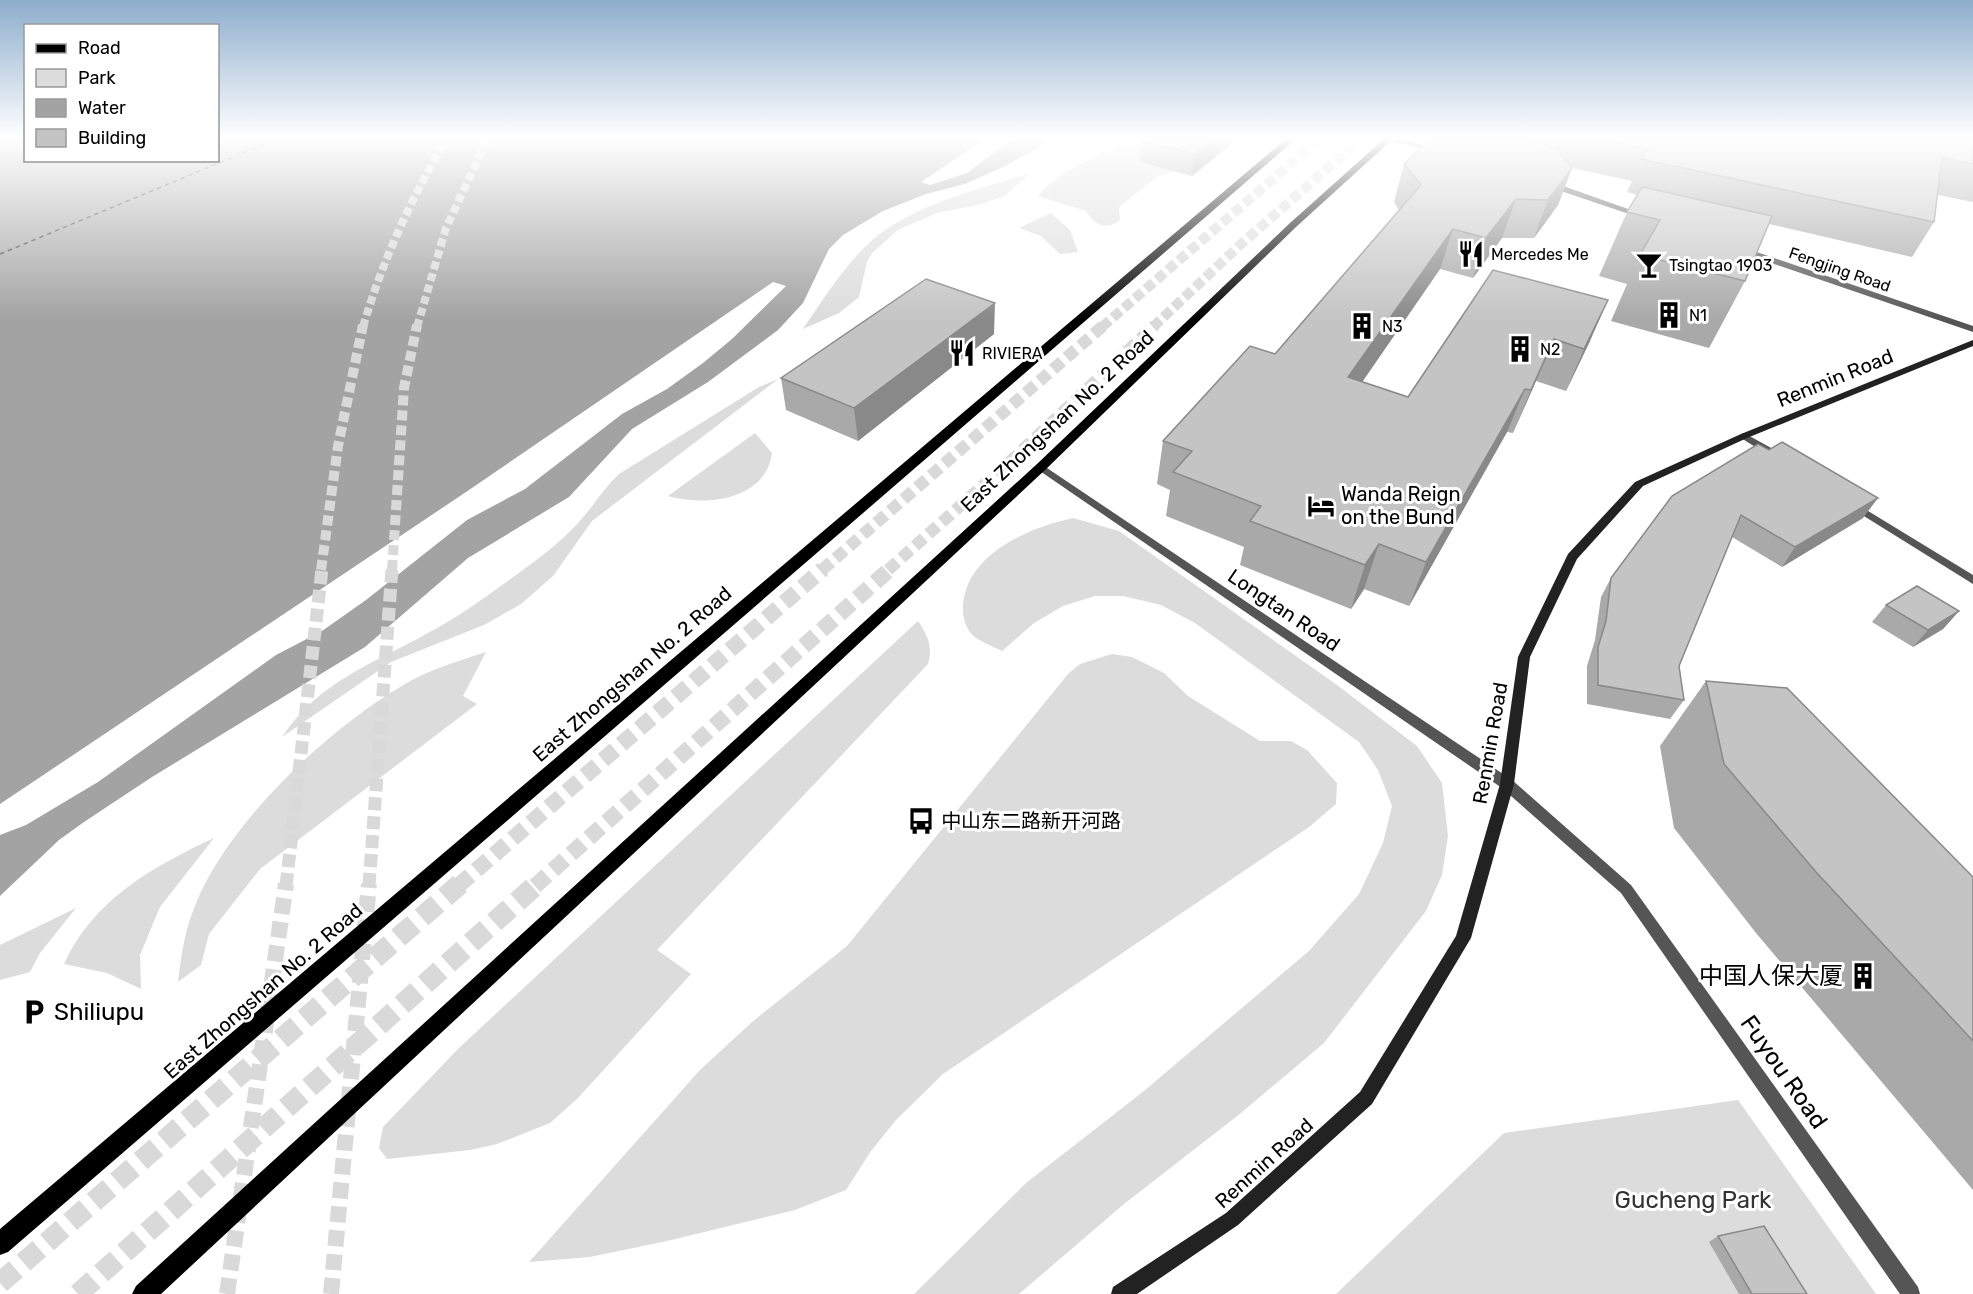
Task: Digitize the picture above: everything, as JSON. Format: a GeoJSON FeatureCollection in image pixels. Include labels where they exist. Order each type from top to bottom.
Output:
{"type":"FeatureCollection","features":[{"type":"Feature","properties":{"kind":"main road","name":"East Zhongshan No. 2 Road"},"geometry":{"type":"LineString","coordinates":[[0,1244],[1222,198]]}},
{"type":"Feature","properties":{"kind":"main road","name":"East Zhongshan No. 2 Road"},"geometry":{"type":"LineString","coordinates":[[144,1294],[1041,467],[1323,198]]}},
{"type":"Feature","properties":{"kind":"street"},"geometry":{"type":"LineString","coordinates":[[1592,198],[1653,219]]}},
{"type":"Feature","properties":{"kind":"street","name":"Fengjing Road"},"geometry":{"type":"LineString","coordinates":[[1730,246],[1973,329]]}},
{"type":"Feature","properties":{"kind":"street","name":"Renmin Road"},"geometry":{"type":"LineString","coordinates":[[1120,1294],[1232,1220],[1366,1098],[1463,938],[1507,784],[1524,657],[1572,557],[1639,484],[1744,436],[1973,343]]}},
{"type":"Feature","properties":{"kind":"street"},"geometry":{"type":"LineString","coordinates":[[1744,436],[1774,455]]}},
{"type":"Feature","properties":{"kind":"street","name":"Longtan Road"},"geometry":{"type":"LineString","coordinates":[[1041,467],[1507,784]]}},
{"type":"Feature","properties":{"kind":"street"},"geometry":{"type":"LineString","coordinates":[[1844,498],[1973,580]]}},
{"type":"Feature","properties":{"kind":"street","name":"Fuyou Road"},"geometry":{"type":"LineString","coordinates":[[1507,784],[1626,890],[1911,1294]]}},
{"type":"Feature","properties":{"kind":"green space"},"geometry":{"type":"Polygon","coordinates":[[[952,198],[997,198],[982,204],[937,213],[898,230],[872,253],[867,262],[859,297],[839,313],[803,329],[847,267],[864,248],[881,233],[900,221],[952,198]]]}},
{"type":"Feature","properties":{"kind":"green space"},"geometry":{"type":"Polygon","coordinates":[[[1046,198],[1130,198],[1119,207],[1120,220],[1110,225],[1096,222],[1086,211],[1046,198]]]}},
{"type":"Feature","properties":{"kind":"green space"},"geometry":{"type":"Polygon","coordinates":[[[1051,213],[1070,230],[1078,252],[1060,254],[1041,236],[1019,228],[1051,213]]]}},
{"type":"Feature","properties":{"kind":"green space"},"geometry":{"type":"Polygon","coordinates":[[[778,379],[592,521],[553,576],[521,604],[484,625],[391,662],[282,737],[313,701],[330,688],[367,665],[458,616],[543,555],[578,523],[619,474],[759,387],[778,379]]]}},
{"type":"Feature","properties":{"kind":"green space"},"geometry":{"type":"Polygon","coordinates":[[[755,433],[772,453],[767,469],[759,481],[746,490],[716,500],[699,501],[668,496],[755,433]]]}},
{"type":"Feature","properties":{"kind":"green space"},"geometry":{"type":"Polygon","coordinates":[[[1073,518],[1119,531],[1337,685],[1417,746],[1442,783],[1448,836],[1442,875],[1426,911],[1324,1043],[1241,1113],[1124,1204],[1019,1294],[914,1294],[1026,1183],[1144,1091],[1309,951],[1359,894],[1383,843],[1392,806],[1378,770],[1359,742],[1195,623],[1161,605],[1123,596],[1095,596],[1063,606],[1034,623],[1002,651],[976,638],[965,623],[963,605],[967,587],[976,571],[988,557],[1020,536],[1073,518]]]}},
{"type":"Feature","properties":{"kind":"green space"},"geometry":{"type":"Polygon","coordinates":[[[918,621],[929,642],[928,664],[657,950],[691,974],[578,1098],[550,1123],[497,1144],[470,1150],[387,1159],[379,1148],[383,1127],[458,1049],[918,621]]]}},
{"type":"Feature","properties":{"kind":"green space"},"geometry":{"type":"Polygon","coordinates":[[[486,652],[463,696],[477,704],[260,869],[209,934],[201,965],[178,982],[187,928],[193,911],[208,879],[228,846],[253,813],[312,753],[375,703],[424,674],[486,652]]]}},
{"type":"Feature","properties":{"kind":"green space"},"geometry":{"type":"Polygon","coordinates":[[[1112,654],[1132,657],[1164,673],[1188,696],[1260,741],[1291,741],[1307,750],[1337,783],[1336,804],[1309,827],[943,1074],[896,1120],[871,1151],[846,1190],[795,1210],[667,1241],[590,1257],[529,1262],[700,1070],[752,1022],[847,946],[1068,674],[1080,664],[1112,654]]]}},
{"type":"Feature","properties":{"kind":"green space"},"geometry":{"type":"Polygon","coordinates":[[[214,838],[160,907],[140,955],[141,989],[107,973],[64,964],[76,941],[91,921],[127,888],[168,861],[214,838]]]}},
{"type":"Feature","properties":{"kind":"green space"},"geometry":{"type":"Polygon","coordinates":[[[76,908],[40,953],[30,972],[0,980],[0,945],[76,908]]]}},
{"type":"Feature","properties":{"kind":"green space","name":"Gucheng Park"},"geometry":{"type":"Polygon","coordinates":[[[1738,1100],[1876,1294],[1336,1294],[1504,1133],[1738,1100]]]}},
{"type":"Feature","properties":{"kind":"water"},"geometry":{"type":"Polygon","coordinates":[[[0,198],[915,198],[883,211],[843,235],[829,249],[803,303],[778,330],[708,382],[632,429],[569,497],[468,558],[365,647],[152,777],[84,822],[59,840],[0,896],[0,198]]]}},
{"type":"Feature","properties":{"kind":"pier"},"geometry":{"type":"Polygon","coordinates":[[[773,282],[786,286],[732,339],[667,389],[622,414],[525,489],[467,520],[366,600],[322,631],[276,655],[98,782],[26,825],[0,835],[0,804],[469,490],[773,282]]]}},
{"type":"Feature","properties":{"kind":"building"},"geometry":{"type":"Polygon","coordinates":[[[1409,198],[1549,198],[1516,199],[1486,238],[1453,229],[1348,377],[1408,397],[1493,270],[1608,300],[1584,349],[1554,339],[1531,390],[1525,389],[1426,562],[1379,544],[1365,565],[1250,521],[1261,506],[1173,472],[1192,451],[1163,441],[1250,346],[1275,354],[1409,198]]]}},
{"type":"Feature","properties":{"kind":"building"},"geometry":{"type":"Polygon","coordinates":[[[1635,198],[1693,198],[1772,216],[1745,281],[1640,255],[1660,220],[1627,212],[1635,198]]]}},
{"type":"Feature","properties":{"kind":"building"},"geometry":{"type":"Polygon","coordinates":[[[1824,198],[1937,198],[1934,222],[1824,198]]]}},
{"type":"Feature","properties":{"kind":"building"},"geometry":{"type":"Polygon","coordinates":[[[926,279],[995,303],[854,408],[781,378],[926,279]]]}},
{"type":"Feature","properties":{"kind":"building"},"geometry":{"type":"Polygon","coordinates":[[[1782,442],[1878,498],[1795,547],[1741,515],[1679,666],[1684,700],[1598,685],[1598,647],[1606,621],[1611,578],[1672,496],[1758,444],[1769,450],[1782,442]]]}},
{"type":"Feature","properties":{"kind":"building"},"geometry":{"type":"Polygon","coordinates":[[[1917,586],[1959,611],[1928,630],[1886,605],[1917,586]]]}},
{"type":"Feature","properties":{"kind":"building"},"geometry":{"type":"Polygon","coordinates":[[[1706,681],[1787,688],[1973,877],[1973,1041],[1816,872],[1724,764],[1706,681]]]}},
{"type":"Feature","properties":{"kind":"building"},"geometry":{"type":"Polygon","coordinates":[[[1764,1226],[1807,1294],[1752,1294],[1718,1236],[1764,1226]]]}},
{"type":"Feature","properties":{"kind":"ferry route"},"geometry":{"type":"LineString","coordinates":[[0,254],[134,198]]}},
{"type":"Feature","properties":{"kind":"tunnel"},"geometry":{"type":"LineString","coordinates":[[363,327],[380,277],[415,198]]}},
{"type":"Feature","properties":{"kind":"tunnel"},"geometry":{"type":"LineString","coordinates":[[417,327],[446,228],[460,198]]}},
{"type":"Feature","properties":{"kind":"tunnel"},"geometry":{"type":"LineString","coordinates":[[1102,327],[1250,198]]}},
{"type":"Feature","properties":{"kind":"tunnel"},"geometry":{"type":"LineString","coordinates":[[1153,327],[1293,198]]}},
{"type":"Feature","properties":{"kind":"tunnel"},"geometry":{"type":"LineString","coordinates":[[321,570],[338,446],[363,325]]}},
{"type":"Feature","properties":{"kind":"tunnel"},"geometry":{"type":"LineString","coordinates":[[392,570],[404,388],[417,325]]}},
{"type":"Feature","properties":{"kind":"tunnel"},"geometry":{"type":"LineString","coordinates":[[822,570],[1104,325]]}},
{"type":"Feature","properties":{"kind":"tunnel"},"geometry":{"type":"LineString","coordinates":[[888,570],[1015,457],[1155,325]]}},
{"type":"Feature","properties":{"kind":"tunnel"},"geometry":{"type":"LineString","coordinates":[[286,886],[322,569]]}},
{"type":"Feature","properties":{"kind":"tunnel"},"geometry":{"type":"LineString","coordinates":[[369,886],[392,569]]}},
{"type":"Feature","properties":{"kind":"tunnel"},"geometry":{"type":"LineString","coordinates":[[458,886],[823,569]]}},
{"type":"Feature","properties":{"kind":"tunnel"},"geometry":{"type":"LineString","coordinates":[[535,886],[890,569]]}},
{"type":"Feature","properties":{"kind":"tunnel"},"geometry":{"type":"LineString","coordinates":[[227,1294],[286,884]]}},
{"type":"Feature","properties":{"kind":"tunnel"},"geometry":{"type":"LineString","coordinates":[[331,1294],[369,884]]}},
{"type":"Feature","properties":{"kind":"tunnel"},"geometry":{"type":"LineString","coordinates":[[0,1283],[460,884]]}},
{"type":"Feature","properties":{"kind":"tunnel"},"geometry":{"type":"LineString","coordinates":[[78,1294],[537,884]]}},
{"type":"Feature","properties":{"kind":"place","name":"Mercedes Me"},"geometry":{"type":"Point","coordinates":[1471,254]}},
{"type":"Feature","properties":{"kind":"place","name":"Tsingtao 1903"},"geometry":{"type":"Point","coordinates":[1649,265]}},
{"type":"Feature","properties":{"kind":"place","name":"N1"},"geometry":{"type":"Point","coordinates":[1669,315]}},
{"type":"Feature","properties":{"kind":"place","name":"N3"},"geometry":{"type":"Point","coordinates":[1362,326]}},
{"type":"Feature","properties":{"kind":"place","name":"N2"},"geometry":{"type":"Point","coordinates":[1520,349]}},
{"type":"Feature","properties":{"kind":"place","name":"RIVIERA"},"geometry":{"type":"Point","coordinates":[962,353]}},
{"type":"Feature","properties":{"kind":"place","name":"Wanda Reign on the Bund"},"geometry":{"type":"Point","coordinates":[1321,506]}},
{"type":"Feature","properties":{"kind":"place","name":"中山东二路新开河路"},"geometry":{"type":"Point","coordinates":[921,821]}},
{"type":"Feature","properties":{"kind":"place","name":"中国人保大厦"},"geometry":{"type":"Point","coordinates":[1863,976]}},
{"type":"Feature","properties":{"kind":"place","name":"Shiliupu"},"geometry":{"type":"Point","coordinates":[34,1012]}}]}
